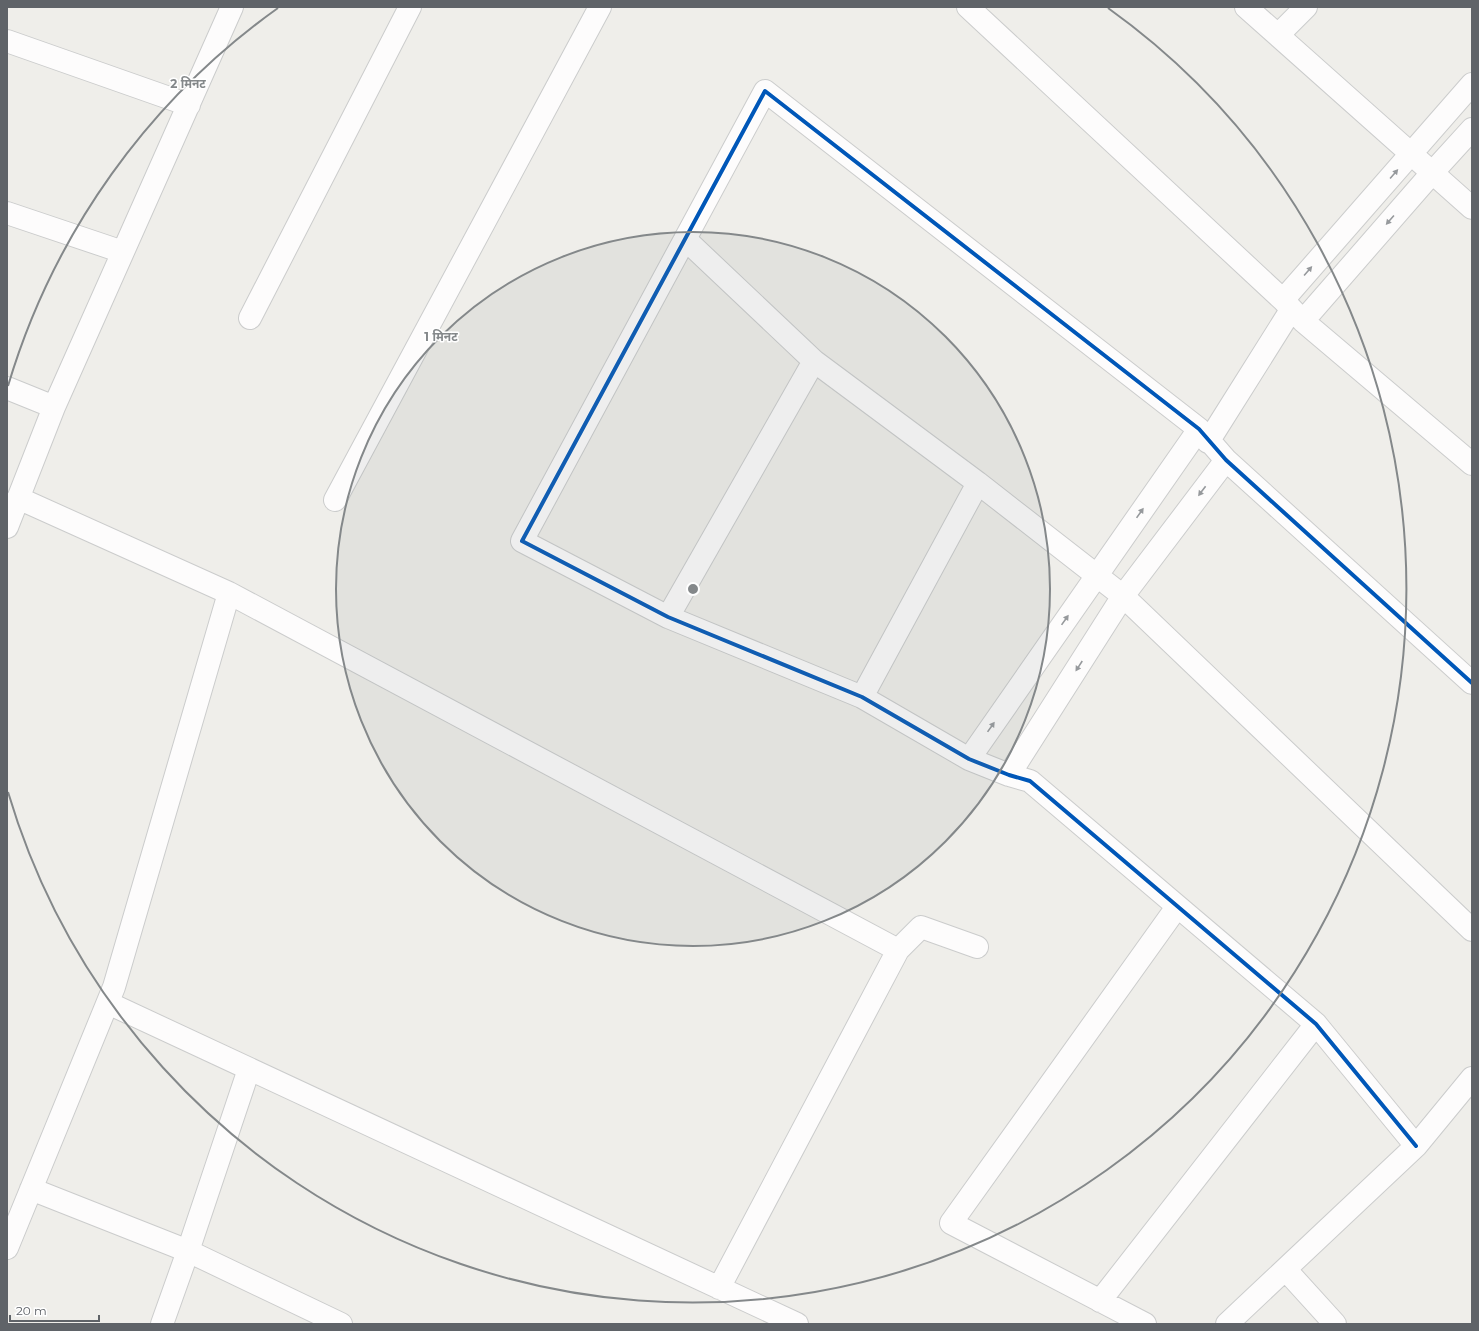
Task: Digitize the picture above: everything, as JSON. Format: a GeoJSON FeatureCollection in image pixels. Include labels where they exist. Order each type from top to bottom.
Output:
{"type":"FeatureCollection","features":[{"type":"Feature","properties":{"kind":"street"},"geometry":{"type":"LineString","coordinates":[[7,528],[54,407],[232,7]]}},
{"type":"Feature","properties":{"kind":"street"},"geometry":{"type":"LineString","coordinates":[[250,318],[410,7]]}},
{"type":"Feature","properties":{"kind":"street"},"geometry":{"type":"LineString","coordinates":[[335,500],[600,7]]}},
{"type":"Feature","properties":{"kind":"street"},"geometry":{"type":"LineString","coordinates":[[968,7],[1292,310],[1472,464]]}},
{"type":"Feature","properties":{"kind":"street"},"geometry":{"type":"LineString","coordinates":[[1246,7],[1472,208]]}},
{"type":"Feature","properties":{"kind":"street"},"geometry":{"type":"LineString","coordinates":[[1278,35],[1306,7]]}},
{"type":"Feature","properties":{"kind":"street"},"geometry":{"type":"LineString","coordinates":[[7,41],[189,105]]}},
{"type":"Feature","properties":{"kind":"street"},"geometry":{"type":"LineString","coordinates":[[969,758],[1096,576],[1204,436],[1292,310],[1411,154],[1472,84]]}},
{"type":"Feature","properties":{"kind":"street"},"geometry":{"type":"LineString","coordinates":[[1416,1146],[1316,1024],[1030,781],[1009,775],[969,758],[862,697],[668,617],[522,541],[765,91],[1204,436],[1226,460],[1472,683]]}},
{"type":"Feature","properties":{"kind":"street"},"geometry":{"type":"LineString","coordinates":[[1292,310],[1432,173],[1472,129]]}},
{"type":"Feature","properties":{"kind":"street"},"geometry":{"type":"LineString","coordinates":[[7,213],[123,252]]}},
{"type":"Feature","properties":{"kind":"street"},"geometry":{"type":"LineString","coordinates":[[685,239],[814,361],[978,483],[1123,596],[1472,930]]}},
{"type":"Feature","properties":{"kind":"street"},"geometry":{"type":"LineString","coordinates":[[668,617],[814,361]]}},
{"type":"Feature","properties":{"kind":"street"},"geometry":{"type":"LineString","coordinates":[[7,388],[54,407]]}},
{"type":"Feature","properties":{"kind":"street"},"geometry":{"type":"LineString","coordinates":[[1009,775],[1123,596],[1226,460]]}},
{"type":"Feature","properties":{"kind":"street"},"geometry":{"type":"LineString","coordinates":[[862,697],[978,483]]}},
{"type":"Feature","properties":{"kind":"street"},"geometry":{"type":"LineString","coordinates":[[18,498],[229,593],[898,950]]}},
{"type":"Feature","properties":{"kind":"street"},"geometry":{"type":"LineString","coordinates":[[7,1248],[114,987],[229,593]]}},
{"type":"Feature","properties":{"kind":"street"},"geometry":{"type":"LineString","coordinates":[[1145,1324],[950,1223],[1177,907]]}},
{"type":"Feature","properties":{"kind":"street"},"geometry":{"type":"LineString","coordinates":[[719,1288],[898,950],[921,927],[977,947]]}},
{"type":"Feature","properties":{"kind":"street"},"geometry":{"type":"LineString","coordinates":[[108,1003],[797,1324]]}},
{"type":"Feature","properties":{"kind":"street"},"geometry":{"type":"LineString","coordinates":[[1100,1301],[1316,1024]]}},
{"type":"Feature","properties":{"kind":"street"},"geometry":{"type":"LineString","coordinates":[[162,1324],[249,1069]]}},
{"type":"Feature","properties":{"kind":"street"},"geometry":{"type":"LineString","coordinates":[[1227,1324],[1416,1146],[1472,1078]]}},
{"type":"Feature","properties":{"kind":"street"},"geometry":{"type":"LineString","coordinates":[[31,1189],[188,1251],[341,1324]]}},
{"type":"Feature","properties":{"kind":"street"},"geometry":{"type":"LineString","coordinates":[[1286,1270],[1335,1324]]}},
{"type":"Feature","properties":{"kind":"cycle path"},"geometry":{"type":"LineString","coordinates":[[1416,1146],[1316,1024],[1030,781],[1009,775],[969,759],[862,697],[668,617],[522,541],[765,91],[1199,429],[1226,460],[1472,683]]}}]}
